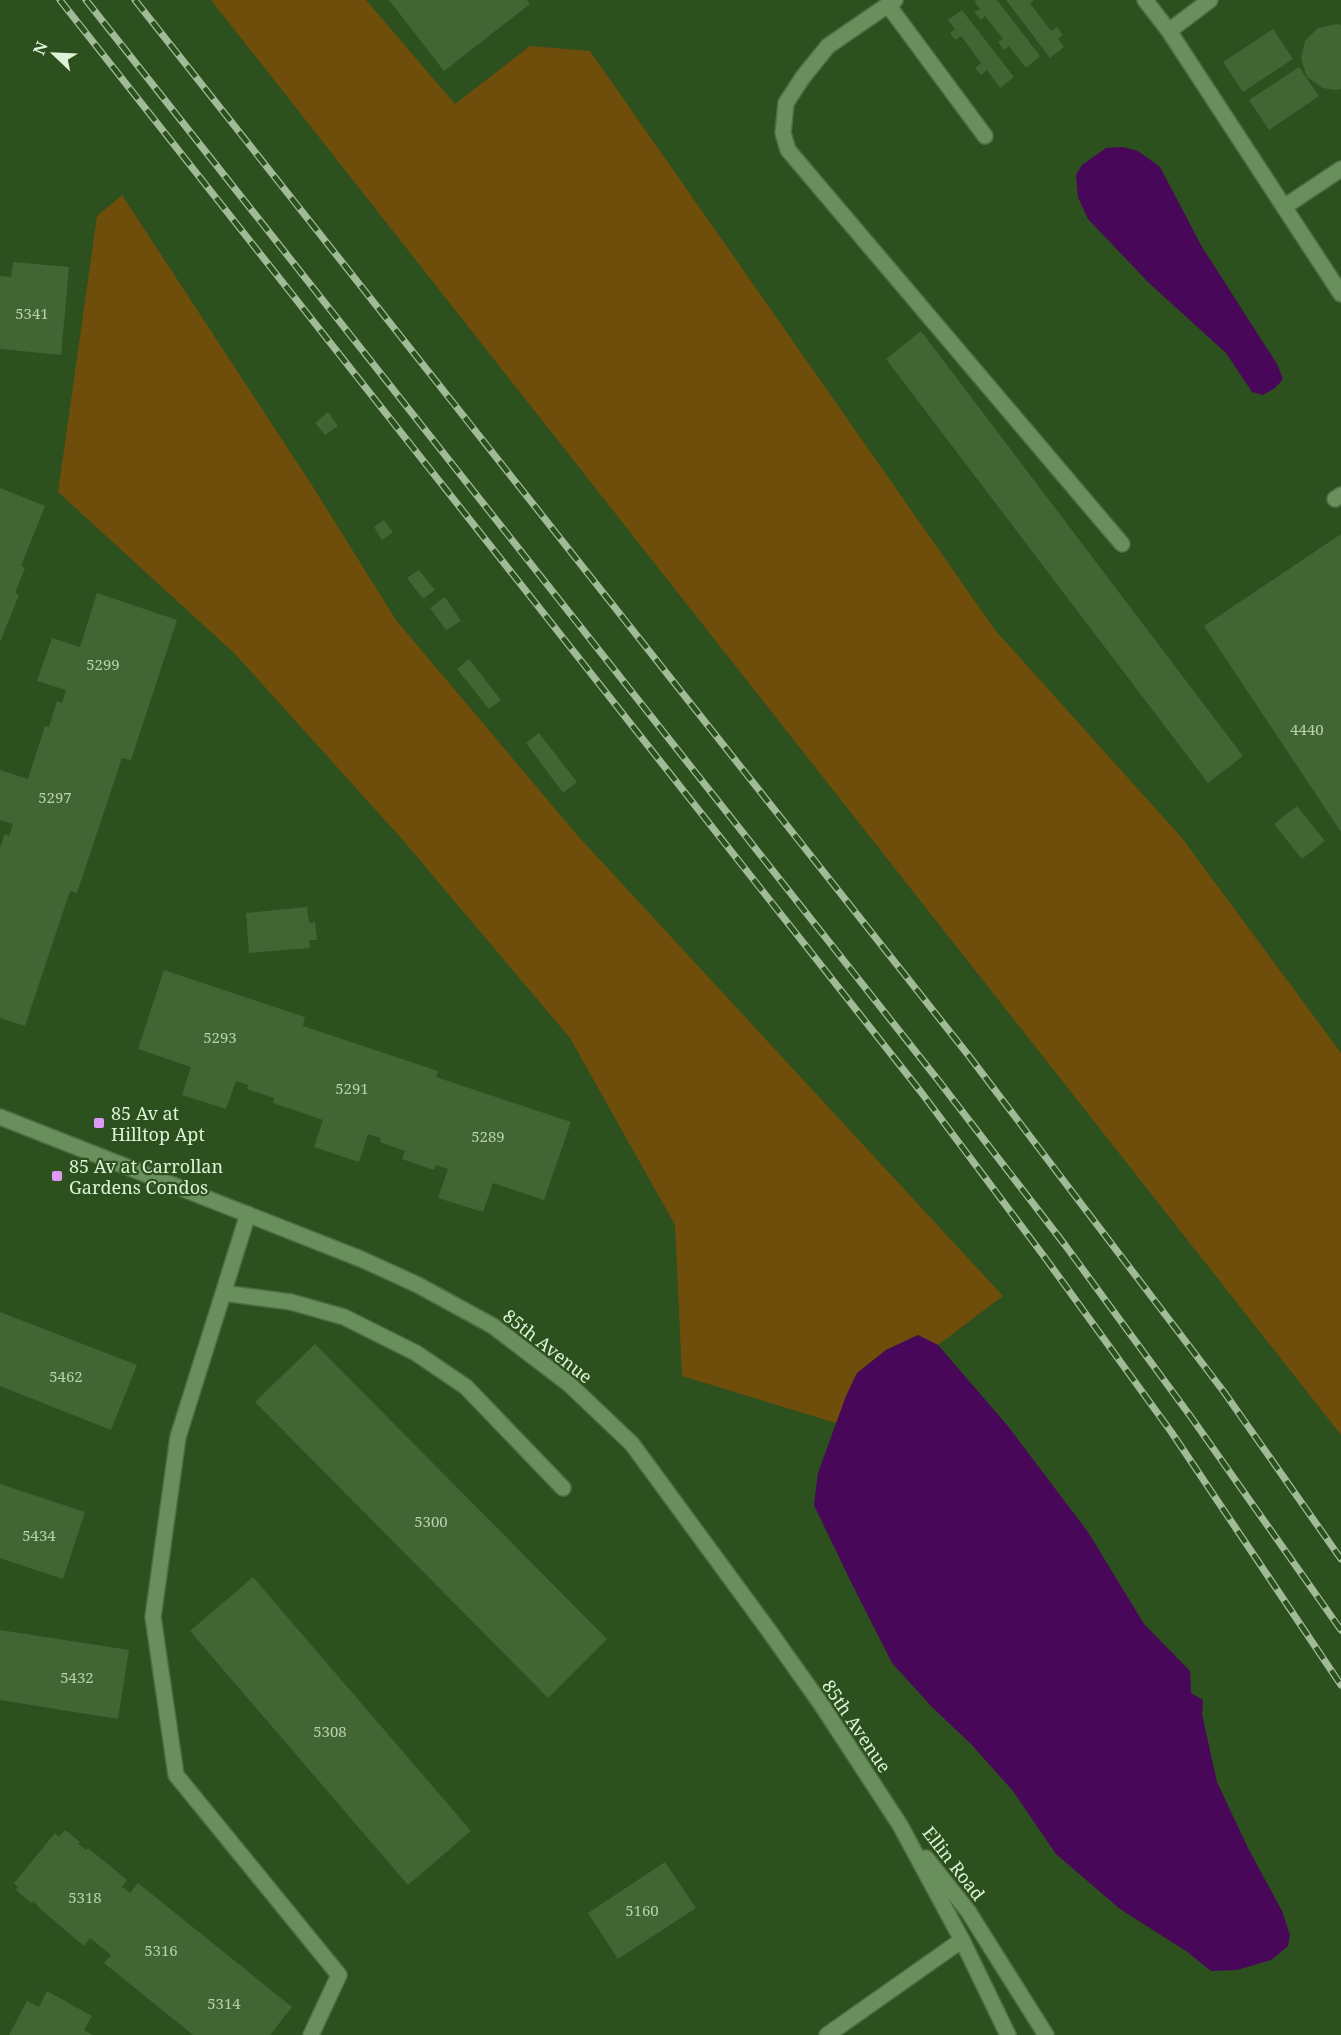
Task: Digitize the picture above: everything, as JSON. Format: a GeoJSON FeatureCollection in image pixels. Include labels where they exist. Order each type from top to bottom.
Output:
{"type":"FeatureCollection","features":[{"type":"Feature","properties":{"kind":"street"},"geometry":{"type":"LineString","coordinates":[[1145,0],[1169,31],[1341,294]]}},
{"type":"Feature","properties":{"kind":"street"},"geometry":{"type":"LineString","coordinates":[[1169,31],[1210,0]]}},
{"type":"Feature","properties":{"kind":"street"},"geometry":{"type":"LineString","coordinates":[[985,136],[891,3],[828,46],[803,76],[786,103],[783,133],[788,150],[1122,544]]}},
{"type":"Feature","properties":{"kind":"street"},"geometry":{"type":"LineString","coordinates":[[1284,207],[1341,169]]}},
{"type":"Feature","properties":{"kind":"street","name":"85th Avenue"},"geometry":{"type":"LineString","coordinates":[[0,1117],[362,1258],[418,1285],[493,1326],[568,1384],[632,1444],[814,1695],[900,1825]]}},
{"type":"Feature","properties":{"kind":"street"},"geometry":{"type":"LineString","coordinates":[[248,1214],[178,1437],[153,1617],[176,1775],[339,1975],[310,2035]]}},
{"type":"Feature","properties":{"kind":"street"},"geometry":{"type":"LineString","coordinates":[[223,1293],[291,1302],[344,1317],[416,1353],[466,1387],[563,1488]]}},
{"type":"Feature","properties":{"kind":"street","name":"Ellin Road"},"geometry":{"type":"LineString","coordinates":[[900,1825],[962,1940],[1008,2035]]}},
{"type":"Feature","properties":{"kind":"street","name":"Ellin Road"},"geometry":{"type":"LineString","coordinates":[[900,1825],[968,1911],[1046,2035]]}},
{"type":"Feature","properties":{"kind":"street"},"geometry":{"type":"LineString","coordinates":[[827,2035],[962,1940]]}},
{"type":"Feature","properties":{"kind":"shaded area"},"geometry":{"type":"Polygon","coordinates":[[[211,0],[366,0],[455,104],[530,46],[590,51],[995,630],[1182,838],[1341,1053],[1341,1435],[211,0]]]}},
{"type":"Feature","properties":{"kind":"shaded area"},"geometry":{"type":"Polygon","coordinates":[[[1123,147],[1138,151],[1160,167],[1202,247],[1277,364],[1283,379],[1275,388],[1263,395],[1252,392],[1226,353],[1149,283],[1088,219],[1078,197],[1076,175],[1082,165],[1106,148],[1123,147]]]}},
{"type":"Feature","properties":{"kind":"shaded area"},"geometry":{"type":"Polygon","coordinates":[[[122,195],[315,490],[396,620],[578,836],[1003,1296],[938,1345],[918,1335],[886,1350],[857,1373],[836,1423],[682,1376],[675,1225],[570,1038],[401,838],[235,654],[58,492],[97,216],[122,195]]]}},
{"type":"Feature","properties":{"kind":"shaded area"},"geometry":{"type":"Polygon","coordinates":[[[918,1335],[938,1345],[1007,1425],[1088,1532],[1144,1624],[1190,1671],[1191,1693],[1203,1700],[1202,1714],[1217,1782],[1248,1848],[1282,1911],[1290,1935],[1288,1946],[1271,1960],[1237,1970],[1211,1971],[1186,1951],[1120,1909],[1056,1854],[1013,1791],[892,1663],[814,1505],[818,1473],[846,1396],[857,1373],[886,1350],[918,1335]]]}},
{"type":"Feature","properties":{"kind":"building"},"geometry":{"type":"Polygon","coordinates":[[[389,0],[527,0],[530,4],[444,71],[389,0]]]}},
{"type":"Feature","properties":{"kind":"building"},"geometry":{"type":"Polygon","coordinates":[[[997,0],[1040,56],[1026,68],[1009,46],[1004,50],[998,42],[1003,39],[985,16],[981,20],[974,12],[980,9],[974,1],[997,0]]]}},
{"type":"Feature","properties":{"kind":"building"},"geometry":{"type":"Polygon","coordinates":[[[1006,0],[1034,0],[1030,3],[1051,31],[1057,27],[1063,35],[1058,39],[1064,47],[1050,58],[1006,0]]]}},
{"type":"Feature","properties":{"kind":"building"},"geometry":{"type":"Polygon","coordinates":[[[962,10],[1014,77],[1000,88],[987,70],[981,75],[975,68],[981,63],[961,36],[955,40],[950,33],[955,29],[948,20],[962,10]]]}},
{"type":"Feature","properties":{"kind":"building"},"geometry":{"type":"Polygon","coordinates":[[[1341,25],[1341,89],[1335,90],[1323,88],[1307,77],[1301,59],[1305,41],[1318,28],[1341,25]]]}},
{"type":"Feature","properties":{"kind":"building"},"geometry":{"type":"Polygon","coordinates":[[[1273,29],[1293,59],[1243,92],[1223,62],[1273,29]]]}},
{"type":"Feature","properties":{"kind":"building"},"geometry":{"type":"Polygon","coordinates":[[[1299,67],[1319,96],[1269,130],[1249,100],[1299,67]]]}},
{"type":"Feature","properties":{"kind":"building"},"geometry":{"type":"Polygon","coordinates":[[[13,262],[69,267],[61,355],[0,349],[0,276],[11,277],[13,262]]]}},
{"type":"Feature","properties":{"kind":"building"},"geometry":{"type":"Polygon","coordinates":[[[921,331],[1243,756],[1208,783],[886,359],[921,331]]]}},
{"type":"Feature","properties":{"kind":"building"},"geometry":{"type":"Polygon","coordinates":[[[328,412],[338,426],[325,435],[315,423],[328,412]]]}},
{"type":"Feature","properties":{"kind":"building"},"geometry":{"type":"Polygon","coordinates":[[[0,488],[45,506],[21,566],[25,568],[15,593],[19,595],[0,642],[0,488]]]}},
{"type":"Feature","properties":{"kind":"building"},"geometry":{"type":"Polygon","coordinates":[[[384,520],[393,532],[382,540],[374,527],[384,520]]]}},
{"type":"Feature","properties":{"kind":"building"},"geometry":{"type":"Polygon","coordinates":[[[1341,534],[1341,832],[1204,626],[1341,534]]]}},
{"type":"Feature","properties":{"kind":"building"},"geometry":{"type":"Polygon","coordinates":[[[419,570],[435,590],[423,599],[407,578],[419,570]]]}},
{"type":"Feature","properties":{"kind":"building"},"geometry":{"type":"Polygon","coordinates":[[[97,593],[177,620],[131,760],[122,758],[77,893],[70,891],[25,1026],[0,1018],[0,848],[5,834],[9,836],[13,824],[0,820],[0,770],[28,779],[45,726],[49,727],[57,701],[62,703],[66,690],[37,681],[52,638],[80,647],[97,593]]]}},
{"type":"Feature","properties":{"kind":"building"},"geometry":{"type":"Polygon","coordinates":[[[445,597],[461,621],[446,630],[430,608],[445,597]]]}},
{"type":"Feature","properties":{"kind":"building"},"geometry":{"type":"Polygon","coordinates":[[[469,659],[501,700],[489,709],[457,669],[469,659]]]}},
{"type":"Feature","properties":{"kind":"building"},"geometry":{"type":"Polygon","coordinates":[[[539,733],[577,782],[563,793],[526,743],[539,733]]]}},
{"type":"Feature","properties":{"kind":"building"},"geometry":{"type":"Polygon","coordinates":[[[1297,806],[1325,841],[1302,859],[1274,824],[1297,806]]]}},
{"type":"Feature","properties":{"kind":"building"},"geometry":{"type":"Polygon","coordinates":[[[307,907],[309,923],[315,922],[317,940],[309,940],[310,948],[249,953],[246,913],[307,907]]]}},
{"type":"Feature","properties":{"kind":"building"},"geometry":{"type":"Polygon","coordinates":[[[164,970],[305,1017],[303,1026],[438,1071],[436,1077],[571,1122],[544,1200],[493,1183],[483,1212],[438,1198],[448,1169],[436,1165],[434,1170],[402,1159],[405,1151],[380,1142],[381,1138],[368,1134],[359,1162],[314,1147],[323,1120],[273,1103],[274,1098],[247,1089],[248,1085],[236,1081],[226,1109],[182,1095],[191,1067],[138,1049],[164,970]]]}},
{"type":"Feature","properties":{"kind":"building"},"geometry":{"type":"Polygon","coordinates":[[[0,1312],[137,1365],[111,1430],[0,1386],[0,1312]]]}},
{"type":"Feature","properties":{"kind":"building"},"geometry":{"type":"Polygon","coordinates":[[[315,1344],[607,1639],[548,1698],[255,1402],[315,1344]]]}},
{"type":"Feature","properties":{"kind":"building"},"geometry":{"type":"Polygon","coordinates":[[[0,1484],[85,1512],[63,1579],[0,1558],[0,1484]]]}},
{"type":"Feature","properties":{"kind":"building"},"geometry":{"type":"Polygon","coordinates":[[[253,1577],[471,1831],[408,1885],[190,1631],[253,1577]]]}},
{"type":"Feature","properties":{"kind":"building"},"geometry":{"type":"Polygon","coordinates":[[[0,1630],[129,1650],[118,1719],[0,1700],[0,1630]]]}},
{"type":"Feature","properties":{"kind":"building"},"geometry":{"type":"Polygon","coordinates":[[[65,1830],[80,1842],[78,1844],[86,1850],[88,1848],[127,1880],[122,1887],[130,1893],[138,1883],[292,2007],[270,2035],[193,2035],[104,1963],[111,1955],[90,1938],[84,1946],[40,1909],[34,1901],[31,1903],[16,1890],[18,1887],[14,1883],[55,1833],[59,1837],[65,1830]]]}},
{"type":"Feature","properties":{"kind":"building"},"geometry":{"type":"Polygon","coordinates":[[[665,1862],[696,1908],[618,1959],[588,1913],[665,1862]]]}},
{"type":"Feature","properties":{"kind":"building"},"geometry":{"type":"Polygon","coordinates":[[[47,1991],[92,2016],[84,2030],[93,2035],[9,2035],[27,2001],[39,2007],[47,1991]]]}},
{"type":"Feature","properties":{"kind":"railway"},"geometry":{"type":"LineString","coordinates":[[60,0],[921,1092],[1172,1433],[1341,1685]]}},
{"type":"Feature","properties":{"kind":"railway"},"geometry":{"type":"LineString","coordinates":[[86,0],[938,1080],[1065,1245],[1191,1417],[1341,1630]]}},
{"type":"Feature","properties":{"kind":"railway"},"geometry":{"type":"LineString","coordinates":[[135,0],[969,1056],[1224,1392],[1341,1559]]}},
{"type":"Feature","properties":{"kind":"place","name":"85 Av at Hilltop Apt"},"geometry":{"type":"Point","coordinates":[99,1123]}},
{"type":"Feature","properties":{"kind":"place","name":"85 Av at Carrollan Gardens Condos"},"geometry":{"type":"Point","coordinates":[57,1176]}}]}
